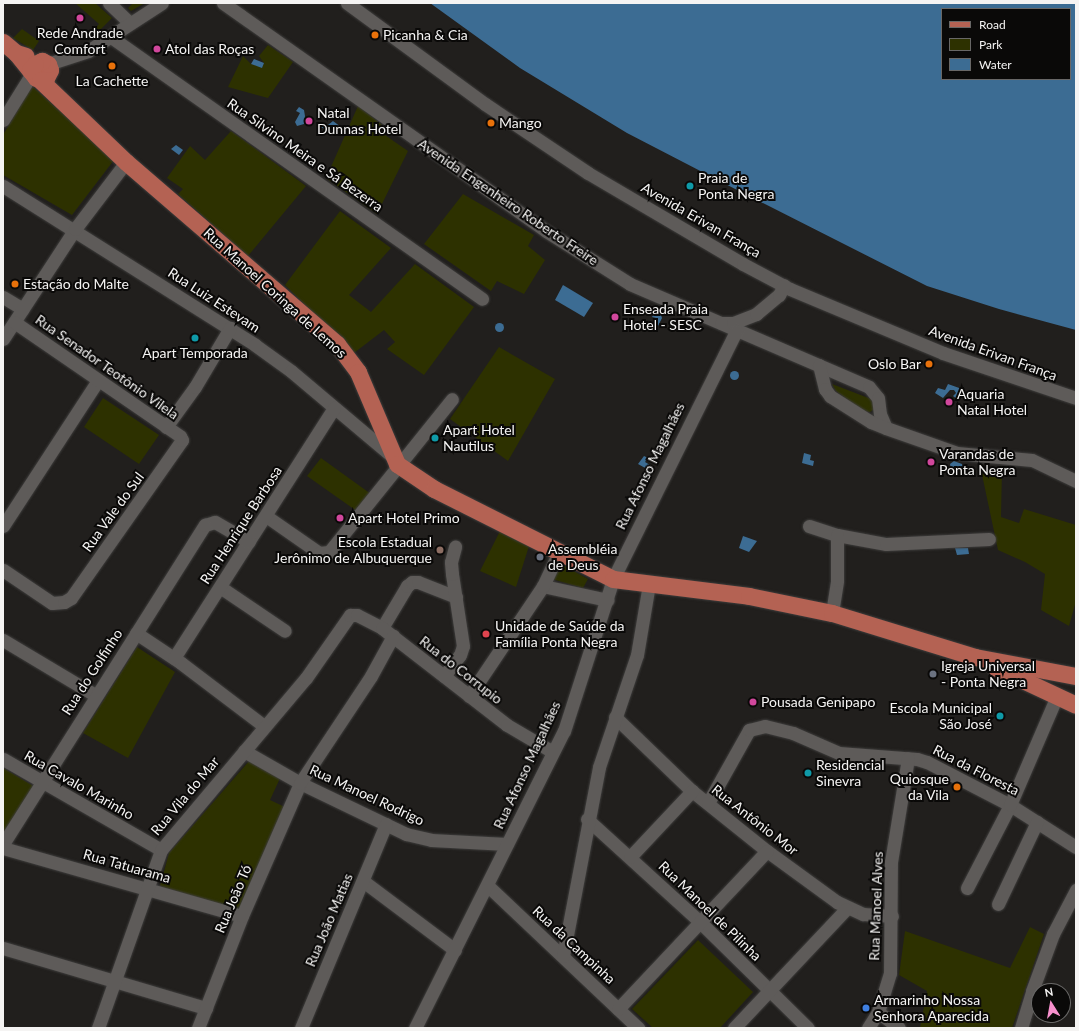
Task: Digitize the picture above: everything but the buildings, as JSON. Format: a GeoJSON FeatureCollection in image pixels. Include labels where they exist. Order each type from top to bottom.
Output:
{"type":"FeatureCollection","features":[{"type":"Feature","properties":{"kind":"main road"},"geometry":{"type":"LineString","coordinates":[[3,42],[41,74]]}},
{"type":"Feature","properties":{"kind":"main road","name":"Rua Manoel Coringa de Lemos"},"geometry":{"type":"LineString","coordinates":[[41,74],[126,162],[345,352],[358,372],[397,462]]}},
{"type":"Feature","properties":{"kind":"main road"},"geometry":{"type":"LineString","coordinates":[[397,462],[434,489],[613,579],[749,596],[832,613],[975,657],[1076,676]]}},
{"type":"Feature","properties":{"kind":"main road"},"geometry":{"type":"LineString","coordinates":[[975,657],[1076,705]]}},
{"type":"Feature","properties":{"kind":"street"},"geometry":{"type":"LineString","coordinates":[[109,3],[130,23]]}},
{"type":"Feature","properties":{"kind":"street"},"geometry":{"type":"LineString","coordinates":[[3,120],[41,74],[88,52],[162,3]]}},
{"type":"Feature","properties":{"kind":"street","name":"Avenida Engenheiro Roberto Freire"},"geometry":{"type":"LineString","coordinates":[[223,3],[546,231],[630,284],[719,323]]}},
{"type":"Feature","properties":{"kind":"street","name":"Avenida Erivan França"},"geometry":{"type":"LineString","coordinates":[[347,3],[485,104],[588,173],[784,285],[944,353],[1076,398]]}},
{"type":"Feature","properties":{"kind":"street"},"geometry":{"type":"LineString","coordinates":[[355,3],[525,125],[680,223],[783,278],[869,316],[1032,377],[1076,389]]}},
{"type":"Feature","properties":{"kind":"street","name":"Rua Silvino Meira e Sá Bezerra"},"geometry":{"type":"LineString","coordinates":[[111,37],[482,299]]}},
{"type":"Feature","properties":{"kind":"street"},"geometry":{"type":"LineString","coordinates":[[3,339],[75,229],[126,162]]}},
{"type":"Feature","properties":{"kind":"street","name":"Rua Luiz Estevam"},"geometry":{"type":"LineString","coordinates":[[3,186],[75,229],[230,328],[291,371],[397,462]]}},
{"type":"Feature","properties":{"kind":"street"},"geometry":{"type":"LineString","coordinates":[[719,323],[748,319],[779,295],[784,285]]}},
{"type":"Feature","properties":{"kind":"street","name":"Rua Senador Teotônio Vilela"},"geometry":{"type":"LineString","coordinates":[[3,297],[23,309]]}},
{"type":"Feature","properties":{"kind":"street","name":"Rua Senador Teotônio Vilela"},"geometry":{"type":"LineString","coordinates":[[14,322],[181,438]]}},
{"type":"Feature","properties":{"kind":"street"},"geometry":{"type":"LineString","coordinates":[[719,323],[819,365],[873,390],[878,398],[880,414],[886,428]]}},
{"type":"Feature","properties":{"kind":"street"},"geometry":{"type":"LineString","coordinates":[[166,427],[194,387],[230,328]]}},
{"type":"Feature","properties":{"kind":"street","name":"Rua Afonso Magalhães"},"geometry":{"type":"LineString","coordinates":[[415,1028],[488,886],[507,844],[568,721],[608,600],[613,579],[663,475],[736,331]]}},
{"type":"Feature","properties":{"kind":"street"},"geometry":{"type":"LineString","coordinates":[[819,365],[825,389],[830,396],[871,422],[957,453],[1032,460],[1076,482]]}},
{"type":"Feature","properties":{"kind":"street"},"geometry":{"type":"LineString","coordinates":[[3,526],[98,380]]}},
{"type":"Feature","properties":{"kind":"street"},"geometry":{"type":"LineString","coordinates":[[266,516],[319,553],[326,553],[397,462],[452,399]]}},
{"type":"Feature","properties":{"kind":"street","name":"Rua Henrique Barbosa"},"geometry":{"type":"LineString","coordinates":[[174,658],[334,408]]}},
{"type":"Feature","properties":{"kind":"street","name":"Rua Vale do Sul"},"geometry":{"type":"LineString","coordinates":[[3,570],[52,603],[64,602],[71,598],[181,445],[181,438]]}},
{"type":"Feature","properties":{"kind":"street"},"geometry":{"type":"LineString","coordinates":[[650,475],[663,475]]}},
{"type":"Feature","properties":{"kind":"street","name":"Rua do Golfinho"},"geometry":{"type":"LineString","coordinates":[[3,844],[95,696],[205,525],[213,522],[249,542]]}},
{"type":"Feature","properties":{"kind":"street"},"geometry":{"type":"LineString","coordinates":[[809,526],[837,535],[864,541],[899,544],[989,539]]}},
{"type":"Feature","properties":{"kind":"street"},"geometry":{"type":"LineString","coordinates":[[832,613],[837,580],[837,535]]}},
{"type":"Feature","properties":{"kind":"street"},"geometry":{"type":"LineString","coordinates":[[444,676],[462,649],[451,562],[455,547]]}},
{"type":"Feature","properties":{"kind":"street"},"geometry":{"type":"LineString","coordinates":[[469,696],[543,586],[559,551]]}},
{"type":"Feature","properties":{"kind":"street","name":"Rua João Tó"},"geometry":{"type":"LineString","coordinates":[[198,1028],[242,916],[300,782],[371,676],[387,632],[407,586],[412,582],[418,582],[456,597]]}},
{"type":"Feature","properties":{"kind":"street"},"geometry":{"type":"LineString","coordinates":[[563,956],[587,819],[599,767],[637,655],[648,584]]}},
{"type":"Feature","properties":{"kind":"street"},"geometry":{"type":"LineString","coordinates":[[543,586],[608,600]]}},
{"type":"Feature","properties":{"kind":"street"},"geometry":{"type":"LineString","coordinates":[[220,587],[285,631]]}},
{"type":"Feature","properties":{"kind":"street","name":"Rua do Corrupio"},"geometry":{"type":"LineString","coordinates":[[350,615],[357,615],[387,632],[507,725],[553,752]]}},
{"type":"Feature","properties":{"kind":"street","name":"Rua Vila do Mar"},"geometry":{"type":"LineString","coordinates":[[98,1028],[160,850],[306,678],[350,615]]}},
{"type":"Feature","properties":{"kind":"street"},"geometry":{"type":"LineString","coordinates":[[136,633],[174,658],[264,726]]}},
{"type":"Feature","properties":{"kind":"street"},"geometry":{"type":"LineString","coordinates":[[3,640],[95,696]]}},
{"type":"Feature","properties":{"kind":"street"},"geometry":{"type":"LineString","coordinates":[[967,888],[1010,805],[1057,696]]}},
{"type":"Feature","properties":{"kind":"street","name":"Rua Antônio Mor"},"geometry":{"type":"LineString","coordinates":[[615,717],[692,791],[767,851],[846,908],[863,914],[892,916]]}},
{"type":"Feature","properties":{"kind":"street","name":"Rua da Floresta"},"geometry":{"type":"LineString","coordinates":[[708,803],[749,730],[758,725],[786,731],[840,753],[908,758],[927,762],[1010,805],[1076,847]]}},
{"type":"Feature","properties":{"kind":"street","name":"Rua Manoel Rodrigo"},"geometry":{"type":"LineString","coordinates":[[244,751],[300,782],[406,834],[431,840],[507,844]]}},
{"type":"Feature","properties":{"kind":"street","name":"Rua Manoel Alves"},"geometry":{"type":"LineString","coordinates":[[868,1028],[878,1012],[890,973],[892,916],[891,862],[908,758]]}},
{"type":"Feature","properties":{"kind":"street","name":"Rua Cavalo Marinho"},"geometry":{"type":"LineString","coordinates":[[3,759],[160,850]]}},
{"type":"Feature","properties":{"kind":"street"},"geometry":{"type":"LineString","coordinates":[[630,857],[692,791]]}},
{"type":"Feature","properties":{"kind":"street","name":"Rua Manoel de Pilinha"},"geometry":{"type":"LineString","coordinates":[[587,819],[700,922],[808,1028]]}},
{"type":"Feature","properties":{"kind":"street"},"geometry":{"type":"LineString","coordinates":[[998,904],[1037,822]]}},
{"type":"Feature","properties":{"kind":"street","name":"Rua João Matias"},"geometry":{"type":"LineString","coordinates":[[301,1028],[386,824]]}},
{"type":"Feature","properties":{"kind":"street","name":"Rua Tatuarama"},"geometry":{"type":"LineString","coordinates":[[3,848],[148,888],[242,916]]}},
{"type":"Feature","properties":{"kind":"street"},"geometry":{"type":"LineString","coordinates":[[618,1009],[767,851]]}},
{"type":"Feature","properties":{"kind":"street"},"geometry":{"type":"LineString","coordinates":[[363,881],[456,950]]}},
{"type":"Feature","properties":{"kind":"street","name":"Rua da Campinha"},"geometry":{"type":"LineString","coordinates":[[488,886],[638,1028]]}},
{"type":"Feature","properties":{"kind":"street"},"geometry":{"type":"LineString","coordinates":[[1021,1028],[1032,990],[1053,934],[1076,890]]}},
{"type":"Feature","properties":{"kind":"street"},"geometry":{"type":"LineString","coordinates":[[734,1028],[846,908]]}},
{"type":"Feature","properties":{"kind":"street"},"geometry":{"type":"LineString","coordinates":[[3,948],[206,1008]]}},
{"type":"Feature","properties":{"kind":"street"},"geometry":{"type":"LineString","coordinates":[[878,1012],[899,1028]]}},
{"type":"Feature","properties":{"kind":"green space"},"geometry":{"type":"Polygon","coordinates":[[[75,3],[95,3],[112,18],[91,39],[89,35],[99,24],[75,3]]]}},
{"type":"Feature","properties":{"kind":"green space"},"geometry":{"type":"Polygon","coordinates":[[[133,3],[145,3],[131,11],[128,8],[133,3]]]}},
{"type":"Feature","properties":{"kind":"green space"},"geometry":{"type":"Polygon","coordinates":[[[22,29],[39,41],[33,50],[13,38],[22,29]]]}},
{"type":"Feature","properties":{"kind":"green space"},"geometry":{"type":"Polygon","coordinates":[[[268,45],[293,62],[268,98],[228,87],[243,56],[251,64],[262,67],[264,63],[259,56],[268,45]]]}},
{"type":"Feature","properties":{"kind":"green space"},"geometry":{"type":"Polygon","coordinates":[[[32,86],[114,160],[72,215],[3,175],[3,135],[32,86]]]}},
{"type":"Feature","properties":{"kind":"green space"},"geometry":{"type":"Polygon","coordinates":[[[358,106],[382,125],[379,131],[408,151],[377,214],[326,178],[358,106]]]}},
{"type":"Feature","properties":{"kind":"green space"},"geometry":{"type":"Polygon","coordinates":[[[231,131],[306,186],[248,256],[178,194],[183,189],[167,178],[190,146],[205,160],[231,131]]]}},
{"type":"Feature","properties":{"kind":"green space"},"geometry":{"type":"Polygon","coordinates":[[[463,194],[534,235],[528,246],[545,260],[524,294],[497,281],[491,291],[424,244],[463,194]]]}},
{"type":"Feature","properties":{"kind":"green space"},"geometry":{"type":"Polygon","coordinates":[[[340,211],[391,248],[349,295],[371,312],[415,264],[474,307],[424,375],[387,349],[395,342],[384,330],[354,353],[285,285],[340,211]]]}},
{"type":"Feature","properties":{"kind":"green space"},"geometry":{"type":"Polygon","coordinates":[[[499,347],[555,379],[508,461],[450,419],[499,347]]]}},
{"type":"Feature","properties":{"kind":"green space"},"geometry":{"type":"Polygon","coordinates":[[[832,384],[871,399],[875,404],[873,410],[870,412],[863,411],[836,391],[832,384]]]}},
{"type":"Feature","properties":{"kind":"green space"},"geometry":{"type":"Polygon","coordinates":[[[103,398],[159,435],[139,464],[84,427],[103,398]]]}},
{"type":"Feature","properties":{"kind":"green space"},"geometry":{"type":"Polygon","coordinates":[[[321,458],[371,494],[358,512],[307,476],[321,458]]]}},
{"type":"Feature","properties":{"kind":"green space"},"geometry":{"type":"Polygon","coordinates":[[[1002,469],[1001,517],[1019,523],[1024,509],[1076,525],[1076,601],[1069,626],[1041,610],[1045,574],[1025,562],[998,550],[981,470],[1002,469]]]}},
{"type":"Feature","properties":{"kind":"green space"},"geometry":{"type":"Polygon","coordinates":[[[501,529],[530,543],[516,587],[480,571],[501,529]]]}},
{"type":"Feature","properties":{"kind":"green space"},"geometry":{"type":"Polygon","coordinates":[[[559,563],[588,579],[583,588],[552,579],[559,563]]]}},
{"type":"Feature","properties":{"kind":"green space"},"geometry":{"type":"Polygon","coordinates":[[[137,647],[175,672],[128,758],[83,733],[137,647]]]}},
{"type":"Feature","properties":{"kind":"green space"},"geometry":{"type":"Polygon","coordinates":[[[250,760],[282,774],[270,800],[287,808],[241,911],[160,886],[169,853],[250,760]]]}},
{"type":"Feature","properties":{"kind":"green space"},"geometry":{"type":"Polygon","coordinates":[[[3,768],[35,787],[3,839],[3,768]]]}},
{"type":"Feature","properties":{"kind":"green space"},"geometry":{"type":"Polygon","coordinates":[[[1030,927],[1044,934],[1012,1028],[920,1028],[927,991],[899,975],[905,931],[1010,968],[1030,927]]]}},
{"type":"Feature","properties":{"kind":"green space"},"geometry":{"type":"Polygon","coordinates":[[[698,940],[753,992],[720,1028],[653,1028],[632,1009],[698,940]]]}},
{"type":"Feature","properties":{"kind":"water"},"geometry":{"type":"Polygon","coordinates":[[[430,3],[1076,3],[1076,330],[999,309],[927,286],[627,133],[520,68],[430,3]]]}},
{"type":"Feature","properties":{"kind":"water"},"geometry":{"type":"Polygon","coordinates":[[[254,59],[264,63],[262,68],[251,64],[254,59]]]}},
{"type":"Feature","properties":{"kind":"water"},"geometry":{"type":"Polygon","coordinates":[[[299,107],[304,110],[305,116],[304,124],[297,126],[295,122],[300,113],[296,111],[299,107]]]}},
{"type":"Feature","properties":{"kind":"water"},"geometry":{"type":"Polygon","coordinates":[[[333,121],[341,127],[338,134],[320,127],[323,123],[328,125],[333,121]]]}},
{"type":"Feature","properties":{"kind":"water"},"geometry":{"type":"Polygon","coordinates":[[[176,145],[183,150],[179,155],[171,149],[176,145]]]}},
{"type":"Feature","properties":{"kind":"water"},"geometry":{"type":"Polygon","coordinates":[[[563,285],[593,303],[584,317],[555,300],[563,285]]]}},
{"type":"Feature","properties":{"kind":"water"},"geometry":{"type":"Polygon","coordinates":[[[655,312],[661,315],[662,318],[657,328],[652,326],[656,318],[652,317],[655,312]]]}},
{"type":"Feature","properties":{"kind":"water"},"geometry":{"type":"Polygon","coordinates":[[[499,322],[504,327],[499,332],[494,327],[499,322]]]}},
{"type":"Feature","properties":{"kind":"water"},"geometry":{"type":"Polygon","coordinates":[[[732,371],[736,371],[738,375],[736,379],[732,379],[730,377],[730,373],[732,371]]]}},
{"type":"Feature","properties":{"kind":"water"},"geometry":{"type":"Polygon","coordinates":[[[948,384],[962,389],[957,399],[953,396],[956,393],[954,390],[950,390],[943,398],[935,393],[938,388],[945,390],[948,384]]]}},
{"type":"Feature","properties":{"kind":"water"},"geometry":{"type":"Polygon","coordinates":[[[804,453],[811,455],[810,460],[814,461],[813,466],[802,463],[804,453]]]}},
{"type":"Feature","properties":{"kind":"water"},"geometry":{"type":"Polygon","coordinates":[[[644,456],[648,458],[645,462],[650,465],[647,469],[638,464],[644,456]]]}},
{"type":"Feature","properties":{"kind":"water"},"geometry":{"type":"Polygon","coordinates":[[[954,461],[962,464],[963,470],[951,469],[950,464],[954,461]]]}},
{"type":"Feature","properties":{"kind":"water"},"geometry":{"type":"Polygon","coordinates":[[[743,536],[757,541],[749,552],[739,548],[743,536]]]}},
{"type":"Feature","properties":{"kind":"water"},"geometry":{"type":"Polygon","coordinates":[[[955,548],[968,548],[969,554],[957,555],[955,548]]]}},
{"type":"Feature","properties":{"kind":"place","name":"Rede Andrade Comfort"},"geometry":{"type":"Point","coordinates":[80,18]}},
{"type":"Feature","properties":{"kind":"place","name":"Picanha & Cia"},"geometry":{"type":"Point","coordinates":[375,35]}},
{"type":"Feature","properties":{"kind":"place","name":"Atol das Roças"},"geometry":{"type":"Point","coordinates":[157,49]}},
{"type":"Feature","properties":{"kind":"place","name":"La Cachette"},"geometry":{"type":"Point","coordinates":[112,66]}},
{"type":"Feature","properties":{"kind":"place","name":"Natal Dunnas Hotel"},"geometry":{"type":"Point","coordinates":[309,121]}},
{"type":"Feature","properties":{"kind":"place","name":"Mango"},"geometry":{"type":"Point","coordinates":[491,123]}},
{"type":"Feature","properties":{"kind":"place","name":"Praia de Ponta Negra"},"geometry":{"type":"Point","coordinates":[690,186]}},
{"type":"Feature","properties":{"kind":"place","name":"Estação do Malte"},"geometry":{"type":"Point","coordinates":[15,284]}},
{"type":"Feature","properties":{"kind":"place","name":"Enseada Praia Hotel - SESC"},"geometry":{"type":"Point","coordinates":[615,317]}},
{"type":"Feature","properties":{"kind":"place","name":"Apart Temporada"},"geometry":{"type":"Point","coordinates":[195,338]}},
{"type":"Feature","properties":{"kind":"place","name":"Oslo Bar"},"geometry":{"type":"Point","coordinates":[929,364]}},
{"type":"Feature","properties":{"kind":"place","name":"Aquaria Natal Hotel"},"geometry":{"type":"Point","coordinates":[949,402]}},
{"type":"Feature","properties":{"kind":"place","name":"Apart Hotel Nautilus"},"geometry":{"type":"Point","coordinates":[435,438]}},
{"type":"Feature","properties":{"kind":"place","name":"Varandas de Ponta Negra"},"geometry":{"type":"Point","coordinates":[931,462]}},
{"type":"Feature","properties":{"kind":"place","name":"Apart Hotel Primo"},"geometry":{"type":"Point","coordinates":[340,518]}},
{"type":"Feature","properties":{"kind":"place","name":"Escola Estadual Jerônimo de Albuquerque"},"geometry":{"type":"Point","coordinates":[440,550]}},
{"type":"Feature","properties":{"kind":"place","name":"Assembléia de Deus"},"geometry":{"type":"Point","coordinates":[540,557]}},
{"type":"Feature","properties":{"kind":"place","name":"Unidade de Saúde da Família Ponta Negra"},"geometry":{"type":"Point","coordinates":[486,634]}},
{"type":"Feature","properties":{"kind":"place","name":"Igreja Universal - Ponta Negra"},"geometry":{"type":"Point","coordinates":[933,674]}},
{"type":"Feature","properties":{"kind":"place","name":"Pousada Genipapo"},"geometry":{"type":"Point","coordinates":[753,702]}},
{"type":"Feature","properties":{"kind":"place","name":"Escola Municipal São José"},"geometry":{"type":"Point","coordinates":[1000,716]}},
{"type":"Feature","properties":{"kind":"place","name":"Residencial Sinevra"},"geometry":{"type":"Point","coordinates":[808,773]}},
{"type":"Feature","properties":{"kind":"place","name":"Quiosque da Vila"},"geometry":{"type":"Point","coordinates":[957,787]}},
{"type":"Feature","properties":{"kind":"place","name":"Armarinho Nossa Senhora Aparecida"},"geometry":{"type":"Point","coordinates":[866,1008]}}]}
